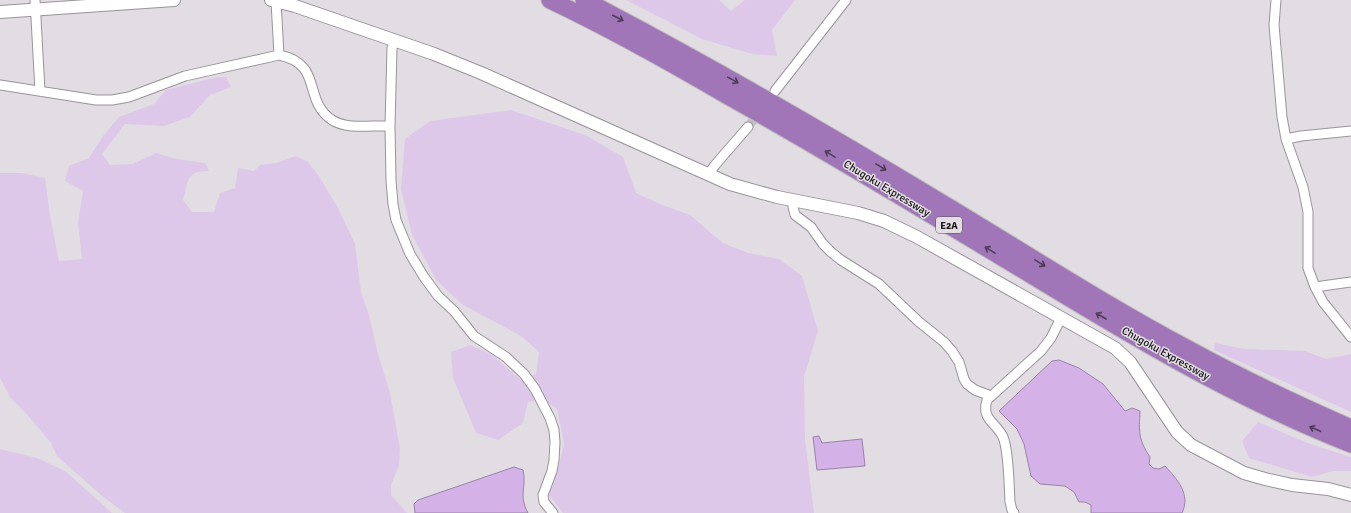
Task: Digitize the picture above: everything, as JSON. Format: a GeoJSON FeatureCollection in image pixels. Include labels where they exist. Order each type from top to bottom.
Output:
{"type":"FeatureCollection","features":[{"type":"Feature","properties":{"kind":"highway","name":"Chugoku Expressway"},"geometry":{"type":"LineString","coordinates":[[550,0],[651,52],[769,119],[1064,295],[1186,365],[1272,411],[1351,444]]}},
{"type":"Feature","properties":{"kind":"highway","name":"Chugoku Expressway"},"geometry":{"type":"LineString","coordinates":[[584,0],[663,41],[779,106],[1100,299],[1188,349],[1288,400],[1351,428]]}},
{"type":"Feature","properties":{"kind":"street"},"geometry":{"type":"LineString","coordinates":[[0,12],[36,5],[174,0]]}},
{"type":"Feature","properties":{"kind":"street"},"geometry":{"type":"LineString","coordinates":[[279,55],[273,0],[295,6],[434,54],[730,184],[794,200],[858,213],[884,221],[918,237],[1115,348],[1130,362],[1176,432],[1191,445],[1244,472],[1265,479],[1351,495]]}},
{"type":"Feature","properties":{"kind":"street"},"geometry":{"type":"LineString","coordinates":[[775,91],[845,0]]}},
{"type":"Feature","properties":{"kind":"street"},"geometry":{"type":"LineString","coordinates":[[1276,0],[1274,25],[1282,117],[1286,139],[1303,187],[1308,212],[1308,268],[1314,287],[1323,302],[1351,337]]}},
{"type":"Feature","properties":{"kind":"street"},"geometry":{"type":"LineString","coordinates":[[36,5],[40,91]]}},
{"type":"Feature","properties":{"kind":"street"},"geometry":{"type":"LineString","coordinates":[[395,40],[392,48],[390,126],[393,204],[396,220],[410,254],[438,296],[454,311],[474,336],[506,357],[524,374],[535,389],[550,418],[554,430],[554,460],[544,495],[544,502],[553,513]]}},
{"type":"Feature","properties":{"kind":"street"},"geometry":{"type":"LineString","coordinates":[[0,85],[96,100],[112,100],[129,97],[185,76],[279,55],[288,57],[298,62],[306,71],[311,82],[316,101],[322,112],[333,120],[350,126],[390,126]]}},
{"type":"Feature","properties":{"kind":"street"},"geometry":{"type":"LineString","coordinates":[[708,175],[748,127]]}},
{"type":"Feature","properties":{"kind":"street"},"geometry":{"type":"LineString","coordinates":[[1286,139],[1301,136],[1351,132]]}},
{"type":"Feature","properties":{"kind":"street"},"geometry":{"type":"LineString","coordinates":[[794,200],[793,207],[795,215],[811,228],[827,248],[841,260],[879,284],[918,321],[944,342],[959,362],[967,384],[975,390],[991,396]]}},
{"type":"Feature","properties":{"kind":"street"},"geometry":{"type":"LineString","coordinates":[[1314,287],[1351,282]]}},
{"type":"Feature","properties":{"kind":"street"},"geometry":{"type":"LineString","coordinates":[[1014,513],[1010,502],[1006,446],[1003,436],[985,414],[985,407],[987,400],[991,396],[1041,351],[1051,338],[1061,318]]}},
{"type":"Feature","properties":{"kind":"shaded area"},"geometry":{"type":"Polygon","coordinates":[[[626,0],[719,0],[731,11],[745,0],[795,0],[772,30],[777,56],[752,54],[702,39],[626,0]]]}},
{"type":"Feature","properties":{"kind":"shaded area"},"geometry":{"type":"Polygon","coordinates":[[[217,77],[226,77],[231,87],[210,95],[190,117],[164,126],[125,124],[102,154],[110,165],[133,164],[156,153],[176,159],[205,163],[209,171],[201,171],[192,175],[187,183],[183,200],[192,212],[214,212],[220,193],[235,188],[238,168],[254,171],[260,165],[276,163],[296,156],[308,162],[319,176],[338,208],[355,244],[361,292],[369,315],[378,354],[390,393],[400,449],[399,465],[391,485],[391,495],[407,513],[125,513],[101,495],[57,456],[51,443],[10,397],[0,378],[0,173],[22,173],[45,178],[50,216],[59,261],[82,259],[78,223],[83,191],[65,181],[69,166],[89,158],[103,136],[119,117],[154,104],[166,90],[217,77]]]}},
{"type":"Feature","properties":{"kind":"shaded area"},"geometry":{"type":"Polygon","coordinates":[[[511,110],[585,135],[623,157],[636,193],[690,215],[723,243],[748,253],[779,259],[802,276],[818,331],[804,376],[805,439],[814,513],[563,513],[549,495],[558,470],[564,443],[557,409],[543,399],[528,402],[523,423],[498,440],[476,433],[453,378],[451,352],[470,345],[491,354],[520,379],[536,374],[539,352],[521,336],[463,305],[437,281],[412,235],[401,189],[405,139],[430,121],[511,110]]]}},
{"type":"Feature","properties":{"kind":"shaded area"},"geometry":{"type":"Polygon","coordinates":[[[1215,343],[1245,349],[1305,351],[1326,359],[1351,354],[1351,412],[1214,350],[1215,343]]]}},
{"type":"Feature","properties":{"kind":"shaded area"},"geometry":{"type":"Polygon","coordinates":[[[1059,360],[1079,368],[1103,384],[1125,411],[1132,408],[1140,411],[1140,435],[1143,445],[1150,457],[1149,464],[1153,468],[1159,469],[1165,466],[1174,476],[1184,493],[1185,499],[1182,513],[1091,513],[1091,505],[1085,502],[1079,502],[1074,492],[1065,486],[1040,484],[1031,476],[1024,444],[1017,429],[999,411],[1052,361],[1059,360]]]}},
{"type":"Feature","properties":{"kind":"shaded area"},"geometry":{"type":"Polygon","coordinates":[[[1258,422],[1310,444],[1351,457],[1351,471],[1333,471],[1312,477],[1249,458],[1242,441],[1258,422]]]}},
{"type":"Feature","properties":{"kind":"shaded area"},"geometry":{"type":"Polygon","coordinates":[[[819,436],[822,443],[862,439],[865,466],[817,470],[813,437],[819,436]]]}},
{"type":"Feature","properties":{"kind":"shaded area"},"geometry":{"type":"Polygon","coordinates":[[[0,449],[37,458],[65,471],[112,513],[0,513],[0,449]]]}},
{"type":"Feature","properties":{"kind":"shaded area"},"geometry":{"type":"Polygon","coordinates":[[[514,467],[523,470],[523,496],[528,513],[415,513],[414,504],[418,500],[514,467]]]}},
{"type":"Feature","properties":{"kind":"tunnel"},"geometry":{"type":"LineString","coordinates":[[748,127],[761,110]]}}]}
